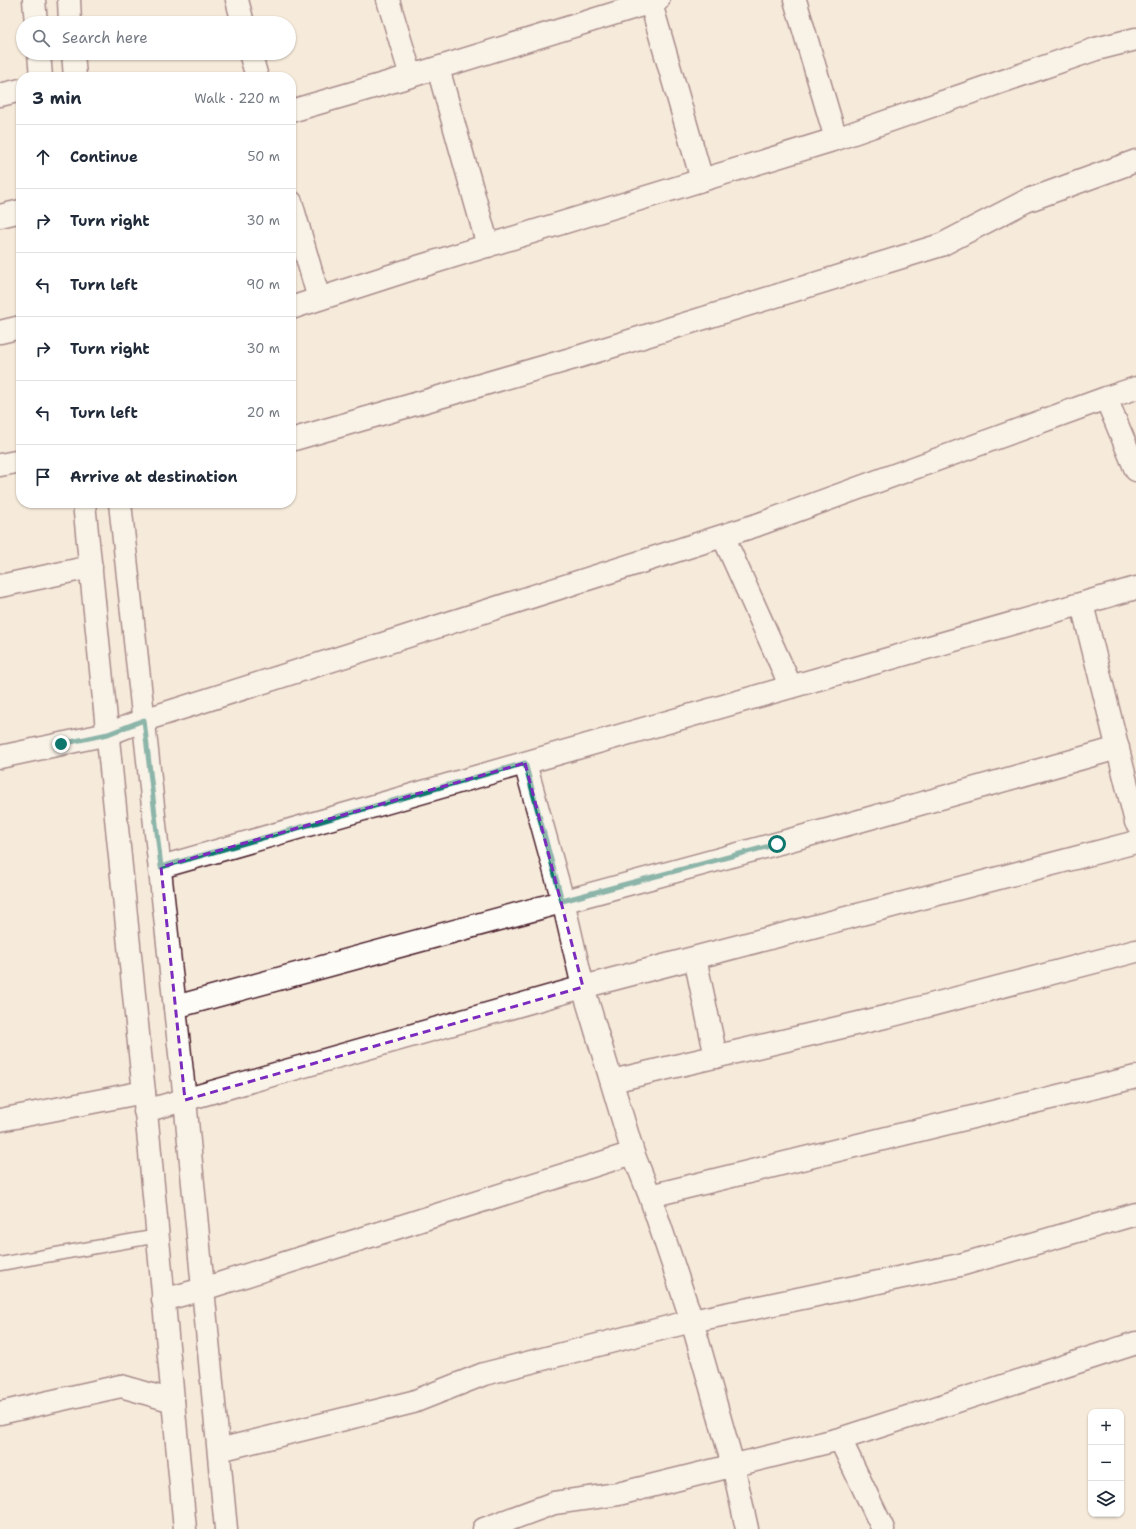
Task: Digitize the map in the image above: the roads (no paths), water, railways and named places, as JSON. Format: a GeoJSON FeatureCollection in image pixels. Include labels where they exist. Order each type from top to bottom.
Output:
{"type":"FeatureCollection","features":[{"type":"Feature","properties":{"kind":"street"},"geometry":{"type":"LineString","coordinates":[[34,0],[35,16]]}},
{"type":"Feature","properties":{"kind":"street"},"geometry":{"type":"LineString","coordinates":[[69,0],[70,16]]}},
{"type":"Feature","properties":{"kind":"street"},"geometry":{"type":"LineString","coordinates":[[237,0],[241,16]]}},
{"type":"Feature","properties":{"kind":"street"},"geometry":{"type":"LineString","coordinates":[[388,0],[411,76]]}},
{"type":"Feature","properties":{"kind":"street"},"geometry":{"type":"LineString","coordinates":[[795,0],[836,139]]}},
{"type":"Feature","properties":{"kind":"street"},"geometry":{"type":"LineString","coordinates":[[296,110],[438,68],[653,1],[702,180]]}},
{"type":"Feature","properties":{"kind":"street"},"geometry":{"type":"LineString","coordinates":[[296,306],[836,139],[1096,49],[1136,39]]}},
{"type":"Feature","properties":{"kind":"street"},"geometry":{"type":"LineString","coordinates":[[40,60],[41,72]]}},
{"type":"Feature","properties":{"kind":"street"},"geometry":{"type":"LineString","coordinates":[[74,60],[75,72]]}},
{"type":"Feature","properties":{"kind":"street"},"geometry":{"type":"LineString","coordinates":[[252,60],[255,72]]}},
{"type":"Feature","properties":{"kind":"street"},"geometry":{"type":"LineString","coordinates":[[438,68],[488,246]]}},
{"type":"Feature","properties":{"kind":"street"},"geometry":{"type":"LineString","coordinates":[[0,95],[16,91]]}},
{"type":"Feature","properties":{"kind":"street"},"geometry":{"type":"LineString","coordinates":[[296,439],[581,356],[941,245],[1026,201],[1136,161]]}},
{"type":"Feature","properties":{"kind":"street"},"geometry":{"type":"LineString","coordinates":[[0,216],[16,212]]}},
{"type":"Feature","properties":{"kind":"street"},"geometry":{"type":"LineString","coordinates":[[296,219],[319,299]]}},
{"type":"Feature","properties":{"kind":"street"},"geometry":{"type":"LineString","coordinates":[[0,332],[16,328]]}},
{"type":"Feature","properties":{"kind":"street"},"geometry":{"type":"LineString","coordinates":[[0,757],[108,734],[144,720],[757,525],[1136,388]]}},
{"type":"Feature","properties":{"kind":"street"},"geometry":{"type":"LineString","coordinates":[[1106,398],[1136,470]]}},
{"type":"Feature","properties":{"kind":"street"},"geometry":{"type":"LineString","coordinates":[[0,465],[16,462]]}},
{"type":"Feature","properties":{"kind":"street"},"geometry":{"type":"LineString","coordinates":[[85,508],[145,1101],[186,1529]]}},
{"type":"Feature","properties":{"kind":"street"},"geometry":{"type":"LineString","coordinates":[[121,508],[161,867],[226,1529]]}},
{"type":"Feature","properties":{"kind":"street"},"geometry":{"type":"LineString","coordinates":[[723,536],[791,687]]}},
{"type":"Feature","properties":{"kind":"street"},"geometry":{"type":"LineString","coordinates":[[0,586],[91,567]]}},
{"type":"Feature","properties":{"kind":"street"},"geometry":{"type":"LineString","coordinates":[[161,867],[1136,588]]}},
{"type":"Feature","properties":{"kind":"street"},"geometry":{"type":"LineString","coordinates":[[1082,604],[1136,822]]}},
{"type":"Feature","properties":{"kind":"street"},"geometry":{"type":"LineString","coordinates":[[175,1007],[838,827],[1118,748]]}},
{"type":"Feature","properties":{"kind":"street"},"geometry":{"type":"LineString","coordinates":[[525,763],[562,901],[583,987],[633,1153],[650,1196],[692,1322],[733,1465],[747,1529]]}},
{"type":"Feature","properties":{"kind":"street"},"geometry":{"type":"LineString","coordinates":[[0,1120],[145,1101],[185,1100],[583,987],[1136,842]]}},
{"type":"Feature","properties":{"kind":"street"},"geometry":{"type":"LineString","coordinates":[[612,1081],[889,1016],[1136,951]]}},
{"type":"Feature","properties":{"kind":"street"},"geometry":{"type":"LineString","coordinates":[[695,958],[716,1057]]}},
{"type":"Feature","properties":{"kind":"street"},"geometry":{"type":"LineString","coordinates":[[650,1196],[1136,1077]]}},
{"type":"Feature","properties":{"kind":"street"},"geometry":{"type":"LineString","coordinates":[[163,1300],[203,1289],[633,1153]]}},
{"type":"Feature","properties":{"kind":"street"},"geometry":{"type":"LineString","coordinates":[[219,1450],[413,1402],[484,1374],[692,1322],[960,1265],[1136,1214]]}},
{"type":"Feature","properties":{"kind":"street"},"geometry":{"type":"LineString","coordinates":[[484,1529],[554,1503],[618,1494],[840,1439],[1136,1343]]}},
{"type":"Feature","properties":{"kind":"street"},"geometry":{"type":"LineString","coordinates":[[0,1413],[121,1386],[173,1401]]}},
{"type":"Feature","properties":{"kind":"street"},"geometry":{"type":"LineString","coordinates":[[840,1439],[882,1529]]}},
{"type":"Feature","properties":{"kind":"lane"},"geometry":{"type":"LineString","coordinates":[[0,1264],[158,1236]]}}]}
